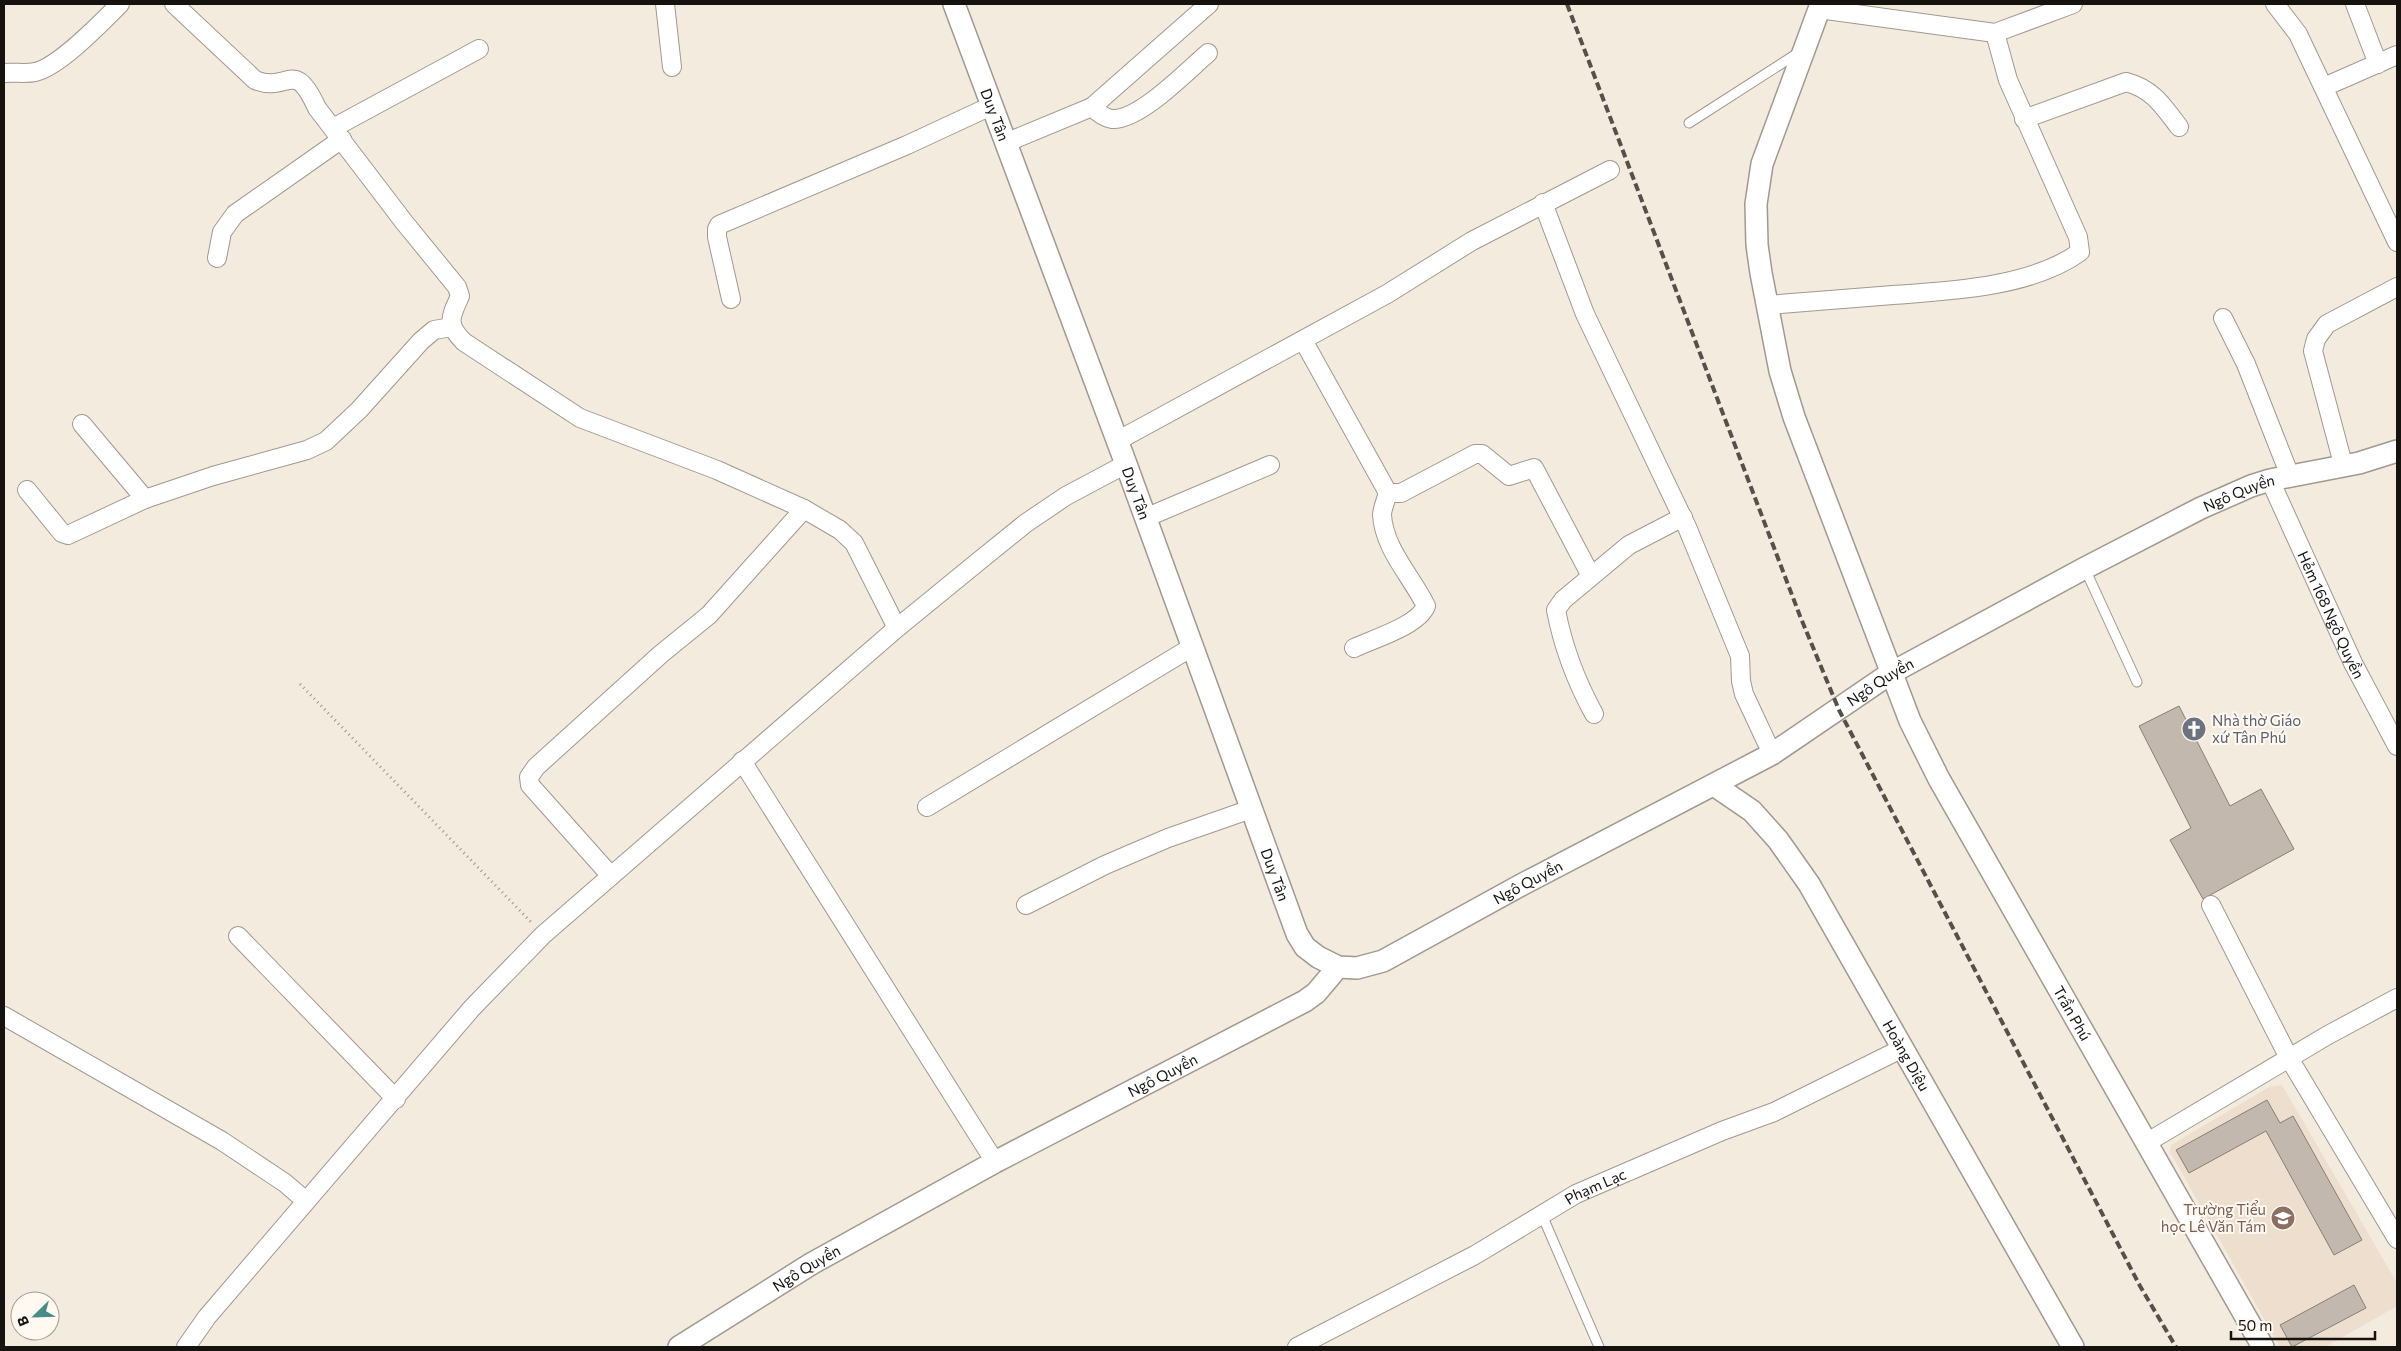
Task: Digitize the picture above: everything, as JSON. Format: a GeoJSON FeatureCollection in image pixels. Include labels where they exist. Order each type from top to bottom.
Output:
{"type":"FeatureCollection","features":[{"type":"Feature","properties":{"kind":"street"},"geometry":{"type":"LineString","coordinates":[[4,73],[35,72],[45,68],[85,39],[120,4]]}},
{"type":"Feature","properties":{"kind":"street"},"geometry":{"type":"LineString","coordinates":[[174,4],[255,80],[265,84],[292,79],[302,82],[317,108],[404,222],[457,287],[460,296],[451,317],[452,327],[464,342],[580,418],[718,470],[804,509],[840,530],[854,544],[897,628]]}},
{"type":"Feature","properties":{"kind":"street"},"geometry":{"type":"LineString","coordinates":[[666,4],[672,67]]}},
{"type":"Feature","properties":{"kind":"street","name":"Duy Tân"},"geometry":{"type":"LineString","coordinates":[[954,4],[1126,464],[1297,934],[1305,947],[1318,957],[1338,967]]}},
{"type":"Feature","properties":{"kind":"street"},"geometry":{"type":"LineString","coordinates":[[1005,143],[1092,107],[1210,4]]}},
{"type":"Feature","properties":{"kind":"street"},"geometry":{"type":"LineString","coordinates":[[1820,6],[1995,33],[2073,4]]}},
{"type":"Feature","properties":{"kind":"street"},"geometry":{"type":"LineString","coordinates":[[2275,4],[2298,34],[2397,242]]}},
{"type":"Feature","properties":{"kind":"street"},"geometry":{"type":"LineString","coordinates":[[2355,4],[2378,64]]}},
{"type":"Feature","properties":{"kind":"street","name":"Trần Phú"},"geometry":{"type":"LineString","coordinates":[[1820,6],[1770,142],[1758,181],[1756,204],[1757,245],[1767,305],[1780,371],[1794,417],[1910,721],[1939,779],[2263,1347]]}},
{"type":"Feature","properties":{"kind":"street"},"geometry":{"type":"LineString","coordinates":[[1767,305],[1979,288],[2034,273],[2068,260],[2080,252],[2078,237],[2008,80],[1995,33]]}},
{"type":"Feature","properties":{"kind":"street"},"geometry":{"type":"LineString","coordinates":[[217,258],[222,232],[235,214],[338,134],[479,50]]}},
{"type":"Feature","properties":{"kind":"street"},"geometry":{"type":"LineString","coordinates":[[1092,107],[1099,114],[1111,119],[1124,118],[1140,110],[1208,53]]}},
{"type":"Feature","properties":{"kind":"street"},"geometry":{"type":"LineString","coordinates":[[2324,87],[2397,55]]}},
{"type":"Feature","properties":{"kind":"street"},"geometry":{"type":"LineString","coordinates":[[2024,119],[2126,82],[2141,86],[2161,103],[2179,127]]}},
{"type":"Feature","properties":{"kind":"street"},"geometry":{"type":"LineString","coordinates":[[730,299],[717,237],[719,224],[907,145],[991,106]]}},
{"type":"Feature","properties":{"kind":"street"},"geometry":{"type":"LineString","coordinates":[[1117,441],[1388,294],[1472,241],[1543,202],[1610,170]]}},
{"type":"Feature","properties":{"kind":"street"},"geometry":{"type":"LineString","coordinates":[[1543,202],[1585,314],[1683,517],[1740,656],[1741,681],[1744,694],[1772,754]]}},
{"type":"Feature","properties":{"kind":"street"},"geometry":{"type":"LineString","coordinates":[[2343,464],[2313,351],[2327,324],[2397,287]]}},
{"type":"Feature","properties":{"kind":"street","name":"Hẻm 168 Ngô Quyền"},"geometry":{"type":"LineString","coordinates":[[2223,318],[2246,364],[2280,478],[2345,644],[2397,746]]}},
{"type":"Feature","properties":{"kind":"street"},"geometry":{"type":"LineString","coordinates":[[27,490],[62,533],[68,535],[145,499],[213,476],[307,450],[326,441],[359,410],[421,341],[434,330],[452,327]]}},
{"type":"Feature","properties":{"kind":"street"},"geometry":{"type":"LineString","coordinates":[[1302,340],[1388,493],[1382,514],[1386,532],[1395,555],[1426,606],[1422,615],[1412,621],[1354,648]]}},
{"type":"Feature","properties":{"kind":"street"},"geometry":{"type":"LineString","coordinates":[[82,424],[145,499]]}},
{"type":"Feature","properties":{"kind":"street","name":"Ngô Quyền"},"geometry":{"type":"LineString","coordinates":[[679,1347],[811,1264],[994,1162],[1305,1001],[1316,993],[1338,967],[1357,968],[1383,961],[1531,880],[1714,785],[1772,754],[1891,673],[2085,568],[2201,508],[2251,486],[2343,464],[2359,463],[2397,451]]}},
{"type":"Feature","properties":{"kind":"street"},"geometry":{"type":"LineString","coordinates":[[1388,493],[1401,493],[1475,454],[1482,454],[1509,476],[1534,468],[1591,576]]}},
{"type":"Feature","properties":{"kind":"street"},"geometry":{"type":"LineString","coordinates":[[186,1347],[207,1317],[396,1099],[472,1008],[543,935],[897,628],[1026,523],[1066,496],[1126,464]]}},
{"type":"Feature","properties":{"kind":"street"},"geometry":{"type":"LineString","coordinates":[[1145,518],[1270,465]]}},
{"type":"Feature","properties":{"kind":"street"},"geometry":{"type":"LineString","coordinates":[[611,876],[530,785],[530,777],[536,767],[654,660],[709,615],[804,509]]}},
{"type":"Feature","properties":{"kind":"street"},"geometry":{"type":"LineString","coordinates":[[1594,714],[1580,688],[1561,637],[1556,610],[1563,600],[1629,546],[1683,517]]}},
{"type":"Feature","properties":{"kind":"street"},"geometry":{"type":"LineString","coordinates":[[927,807],[1192,647]]}},
{"type":"Feature","properties":{"kind":"street"},"geometry":{"type":"LineString","coordinates":[[742,761],[994,1162]]}},
{"type":"Feature","properties":{"kind":"street","name":"Hoàng Diệu"},"geometry":{"type":"LineString","coordinates":[[1714,785],[1752,811],[1778,840],[1809,884],[2074,1347]]}},
{"type":"Feature","properties":{"kind":"street"},"geometry":{"type":"LineString","coordinates":[[1026,905],[1105,865],[1168,838],[1251,809]]}},
{"type":"Feature","properties":{"kind":"street"},"geometry":{"type":"LineString","coordinates":[[2210,905],[2289,1058],[2397,1239]]}},
{"type":"Feature","properties":{"kind":"street"},"geometry":{"type":"LineString","coordinates":[[238,936],[396,1099]]}},
{"type":"Feature","properties":{"kind":"street"},"geometry":{"type":"LineString","coordinates":[[2146,1143],[2328,1035],[2397,998]]}},
{"type":"Feature","properties":{"kind":"street"},"geometry":{"type":"LineString","coordinates":[[4,1016],[222,1141],[285,1182],[306,1201]]}},
{"type":"Feature","properties":{"kind":"street","name":"Phạm Lạc"},"geometry":{"type":"LineString","coordinates":[[1298,1347],[1475,1255],[1601,1182],[1774,1112],[1903,1048]]}},
{"type":"Feature","properties":{"kind":"lane"},"geometry":{"type":"LineString","coordinates":[[1689,123],[1805,48]]}},
{"type":"Feature","properties":{"kind":"lane"},"geometry":{"type":"LineString","coordinates":[[2085,568],[2136,682]]}},
{"type":"Feature","properties":{"kind":"lane"},"geometry":{"type":"LineString","coordinates":[[1542,1215],[1598,1347]]}},
{"type":"Feature","properties":{"kind":"path"},"geometry":{"type":"LineString","coordinates":[[300,684],[543,935]]}},
{"type":"Feature","properties":{"kind":"shaded area","name":"Trường Tiểu học Lê Văn Tám"},"geometry":{"type":"Polygon","coordinates":[[[2282,1085],[2397,1283],[2397,1306],[2325,1347],[2280,1347],[2170,1152],[2171,1145],[2269,1087],[2282,1085]]]}},
{"type":"Feature","properties":{"kind":"building"},"geometry":{"type":"Polygon","coordinates":[[[2179,706],[2230,806],[2261,789],[2294,849],[2203,899],[2170,840],[2191,828],[2139,726],[2179,706]]]}},
{"type":"Feature","properties":{"kind":"building"},"geometry":{"type":"Polygon","coordinates":[[[2267,1100],[2280,1123],[2293,1116],[2362,1240],[2334,1255],[2266,1131],[2189,1173],[2176,1150],[2267,1100]]]}},
{"type":"Feature","properties":{"kind":"building"},"geometry":{"type":"Polygon","coordinates":[[[2354,1285],[2366,1308],[2292,1347],[2280,1325],[2354,1285]]]}},
{"type":"Feature","properties":{"kind":"railway"},"geometry":{"type":"LineString","coordinates":[[1567,4],[1800,616],[1839,710],[2140,1286],[2176,1347]]}},
{"type":"Feature","properties":{"kind":"place","name":"Nhà thờ Giáo xứ Tân Phú"},"geometry":{"type":"Point","coordinates":[2194,729]}},
{"type":"Feature","properties":{"kind":"place","name":"Trường Tiểu học Lê Văn Tám"},"geometry":{"type":"Point","coordinates":[2283,1218]}}]}
